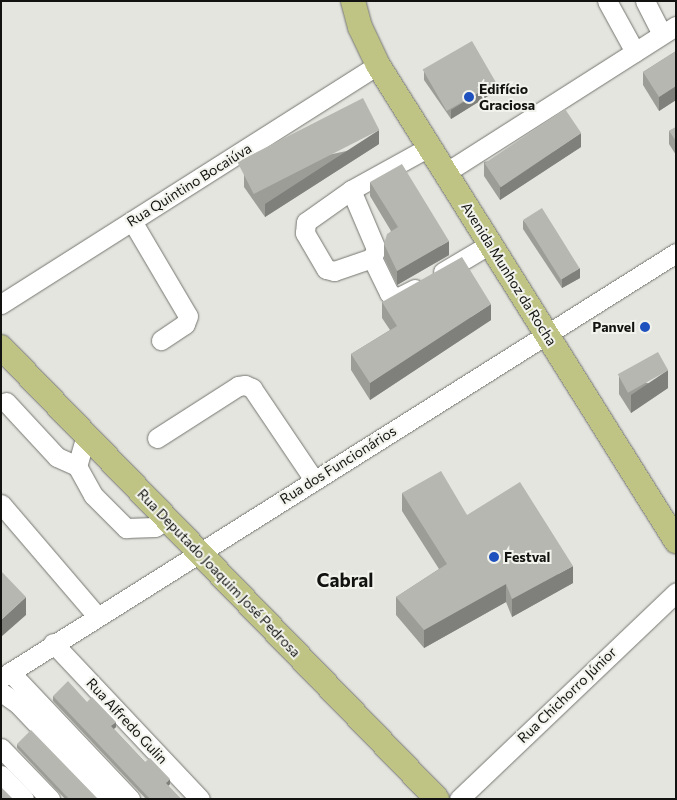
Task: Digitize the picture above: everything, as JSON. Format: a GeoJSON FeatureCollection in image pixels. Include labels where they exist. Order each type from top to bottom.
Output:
{"type":"FeatureCollection","features":[{"type":"Feature","properties":{"kind":"main road","name":"Avenida Munhoz da Rocha"},"geometry":{"type":"LineString","coordinates":[[353,1],[360,27],[378,65],[676,541]]}},
{"type":"Feature","properties":{"kind":"main road","name":"Rua Deputado Joaquim José Pedrosa"},"geometry":{"type":"LineString","coordinates":[[1,346],[437,799]]}},
{"type":"Feature","properties":{"kind":"street"},"geometry":{"type":"LineString","coordinates":[[607,1],[635,52]]}},
{"type":"Feature","properties":{"kind":"street"},"geometry":{"type":"LineString","coordinates":[[445,173],[669,30],[645,1]]}},
{"type":"Feature","properties":{"kind":"street","name":"Rua Quintino Bocaiúva"},"geometry":{"type":"LineString","coordinates":[[1,304],[378,65]]}},
{"type":"Feature","properties":{"kind":"street"},"geometry":{"type":"LineString","coordinates":[[352,190],[377,245],[372,258],[341,271],[326,269],[305,233],[306,222],[352,190],[429,147]]}},
{"type":"Feature","properties":{"kind":"street"},"geometry":{"type":"LineString","coordinates":[[132,222],[188,316],[185,324],[161,340]]}},
{"type":"Feature","properties":{"kind":"street"},"geometry":{"type":"LineString","coordinates":[[372,258],[389,293],[397,298],[490,244]]}},
{"type":"Feature","properties":{"kind":"street","name":"Rua dos Funcionários"},"geometry":{"type":"LineString","coordinates":[[5,675],[96,615],[200,552],[676,253]]}},
{"type":"Feature","properties":{"kind":"street"},"geometry":{"type":"LineString","coordinates":[[157,438],[238,386],[244,385],[252,388],[314,480]]}},
{"type":"Feature","properties":{"kind":"street"},"geometry":{"type":"LineString","coordinates":[[6,402],[57,457],[77,466],[93,495],[126,528],[155,527],[168,519]]}},
{"type":"Feature","properties":{"kind":"street"},"geometry":{"type":"LineString","coordinates":[[77,466],[86,435]]}},
{"type":"Feature","properties":{"kind":"street"},"geometry":{"type":"LineString","coordinates":[[1,504],[96,615]]}},
{"type":"Feature","properties":{"kind":"street","name":"Rua Chichorro Júnior"},"geometry":{"type":"LineString","coordinates":[[459,799],[676,592]]}},
{"type":"Feature","properties":{"kind":"street","name":"Rua Alfredo Gulin"},"geometry":{"type":"LineString","coordinates":[[53,643],[200,799]]}},
{"type":"Feature","properties":{"kind":"street"},"geometry":{"type":"LineString","coordinates":[[5,675],[130,799]]}},
{"type":"Feature","properties":{"kind":"street"},"geometry":{"type":"LineString","coordinates":[[1,692],[18,704],[108,799]]}},
{"type":"Feature","properties":{"kind":"street"},"geometry":{"type":"LineString","coordinates":[[1,748],[50,799]]}},
{"type":"Feature","properties":{"kind":"street"},"geometry":{"type":"LineString","coordinates":[[1,775],[24,799]]}},
{"type":"Feature","properties":{"kind":"building"},"geometry":{"type":"Polygon","coordinates":[[[472,41],[496,83],[447,111],[423,70],[472,41]]]}},
{"type":"Feature","properties":{"kind":"building"},"geometry":{"type":"Polygon","coordinates":[[[676,51],[676,86],[659,97],[643,72],[676,51]]]}},
{"type":"Feature","properties":{"kind":"building"},"geometry":{"type":"Polygon","coordinates":[[[363,98],[379,130],[254,194],[237,162],[363,98]]]}},
{"type":"Feature","properties":{"kind":"building"},"geometry":{"type":"Polygon","coordinates":[[[565,109],[581,133],[501,187],[485,163],[565,109]]]}},
{"type":"Feature","properties":{"kind":"building"},"geometry":{"type":"Polygon","coordinates":[[[676,127],[676,141],[669,131],[676,127]]]}},
{"type":"Feature","properties":{"kind":"building"},"geometry":{"type":"Polygon","coordinates":[[[402,164],[449,241],[397,271],[384,244],[387,234],[398,227],[370,182],[402,164]]]}},
{"type":"Feature","properties":{"kind":"building"},"geometry":{"type":"Polygon","coordinates":[[[542,208],[580,268],[561,280],[523,220],[542,208]]]}},
{"type":"Feature","properties":{"kind":"building"},"geometry":{"type":"Polygon","coordinates":[[[462,257],[491,304],[370,383],[351,354],[397,326],[382,302],[462,257]]]}},
{"type":"Feature","properties":{"kind":"building"},"geometry":{"type":"Polygon","coordinates":[[[658,352],[668,370],[628,393],[618,374],[658,352]]]}},
{"type":"Feature","properties":{"kind":"building","name":"Festval"},"geometry":{"type":"Polygon","coordinates":[[[441,471],[467,515],[520,482],[573,566],[512,599],[506,584],[424,630],[396,597],[447,564],[402,493],[441,471]]]}},
{"type":"Feature","properties":{"kind":"building"},"geometry":{"type":"Polygon","coordinates":[[[1,571],[26,597],[1,620],[1,571]]]}},
{"type":"Feature","properties":{"kind":"building"},"geometry":{"type":"Polygon","coordinates":[[[68,681],[87,702],[92,697],[116,722],[111,726],[145,762],[150,758],[170,779],[166,783],[181,799],[150,799],[53,696],[68,681]]]}},
{"type":"Feature","properties":{"kind":"building"},"geometry":{"type":"Polygon","coordinates":[[[31,730],[98,799],[69,799],[17,744],[31,730]]]}},
{"type":"Feature","properties":{"kind":"building"},"geometry":{"type":"Polygon","coordinates":[[[1,787],[13,799],[1,799],[1,787]]]}},
{"type":"Feature","properties":{"kind":"place","name":"Edifício Graciosa"},"geometry":{"type":"Point","coordinates":[469,97]}},
{"type":"Feature","properties":{"kind":"place","name":"Panvel"},"geometry":{"type":"Point","coordinates":[645,327]}},
{"type":"Feature","properties":{"kind":"place","name":"Festval"},"geometry":{"type":"Point","coordinates":[494,557]}},
{"type":"Feature","properties":{"kind":"district","name":"Cabral"},"geometry":{"type":"Point","coordinates":[345,580]}}]}
